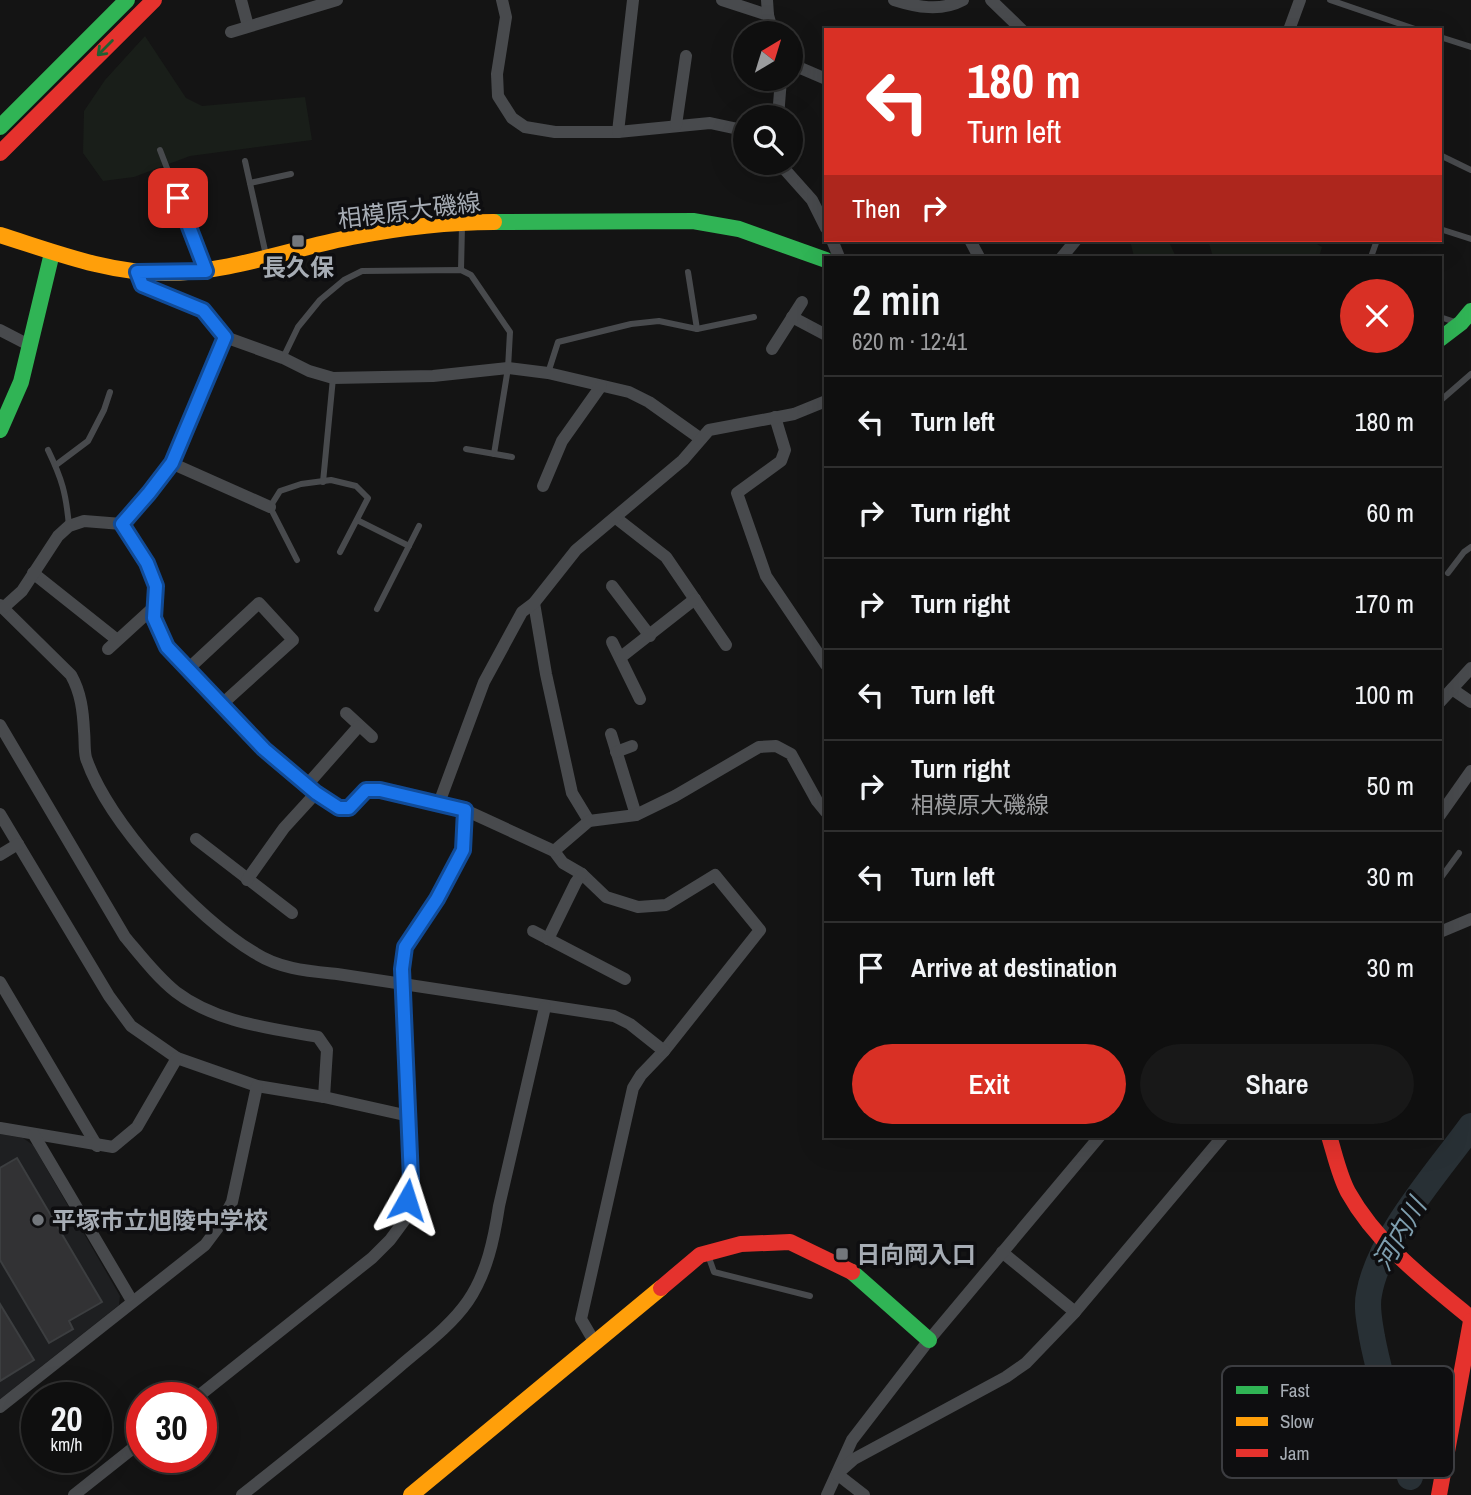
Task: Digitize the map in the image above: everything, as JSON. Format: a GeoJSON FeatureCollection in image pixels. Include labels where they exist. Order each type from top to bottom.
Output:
{"type":"FeatureCollection","features":[{"type":"Feature","properties":{"kind":"main road"},"geometry":{"type":"LineString","coordinates":[[0,127],[127,0]]}},
{"type":"Feature","properties":{"kind":"main road"},"geometry":{"type":"LineString","coordinates":[[0,153],[154,0]]}},
{"type":"Feature","properties":{"kind":"main road","name":"相模原大磯線"},"geometry":{"type":"LineString","coordinates":[[0,235],[94,265],[137,272],[206,271],[353,237],[462,222],[692,221],[739,229],[824,259]]}},
{"type":"Feature","properties":{"kind":"main road"},"geometry":{"type":"LineString","coordinates":[[0,430],[21,382],[52,253]]}},
{"type":"Feature","properties":{"kind":"main road"},"geometry":{"type":"LineString","coordinates":[[1442,337],[1466,317]]}},
{"type":"Feature","properties":{"kind":"main road"},"geometry":{"type":"LineString","coordinates":[[1330,1138],[1347,1189],[1372,1230],[1471,1319],[1454,1412]]}},
{"type":"Feature","properties":{"kind":"main road"},"geometry":{"type":"LineString","coordinates":[[411,1495],[700,1255],[741,1244],[790,1242],[849,1269],[929,1340]]}},
{"type":"Feature","properties":{"kind":"street"},"geometry":{"type":"LineString","coordinates":[[241,0],[248,26]]}},
{"type":"Feature","properties":{"kind":"street"},"geometry":{"type":"LineString","coordinates":[[231,32],[337,0]]}},
{"type":"Feature","properties":{"kind":"street"},"geometry":{"type":"LineString","coordinates":[[502,0],[506,17],[497,74],[498,96],[512,118],[525,127],[555,132],[618,132],[710,123],[733,128]]}},
{"type":"Feature","properties":{"kind":"street"},"geometry":{"type":"LineString","coordinates":[[618,132],[633,0]]}},
{"type":"Feature","properties":{"kind":"street"},"geometry":{"type":"LineString","coordinates":[[722,0],[768,15]]}},
{"type":"Feature","properties":{"kind":"street"},"geometry":{"type":"LineString","coordinates":[[767,0],[770,21]]}},
{"type":"Feature","properties":{"kind":"street"},"geometry":{"type":"LineString","coordinates":[[894,0],[923,8],[962,0]]}},
{"type":"Feature","properties":{"kind":"street"},"geometry":{"type":"LineString","coordinates":[[991,0],[1020,28]]}},
{"type":"Feature","properties":{"kind":"street"},"geometry":{"type":"LineString","coordinates":[[1290,28],[1300,0]]}},
{"type":"Feature","properties":{"kind":"street"},"geometry":{"type":"LineString","coordinates":[[676,125],[685,56]]}},
{"type":"Feature","properties":{"kind":"street"},"geometry":{"type":"LineString","coordinates":[[803,69],[824,78]]}},
{"type":"Feature","properties":{"kind":"street"},"geometry":{"type":"LineString","coordinates":[[790,175],[812,200],[824,224]]}},
{"type":"Feature","properties":{"kind":"street"},"geometry":{"type":"LineString","coordinates":[[1063,256],[1074,242]]}},
{"type":"Feature","properties":{"kind":"street"},"geometry":{"type":"LineString","coordinates":[[137,272],[142,285],[203,310],[225,337],[332,378],[388,378],[508,369],[548,373],[629,392],[649,402],[701,439]]}},
{"type":"Feature","properties":{"kind":"street"},"geometry":{"type":"LineString","coordinates":[[772,349],[802,302]]}},
{"type":"Feature","properties":{"kind":"street"},"geometry":{"type":"LineString","coordinates":[[792,317],[824,334]]}},
{"type":"Feature","properties":{"kind":"street"},"geometry":{"type":"LineString","coordinates":[[0,330],[30,345]]}},
{"type":"Feature","properties":{"kind":"street"},"geometry":{"type":"LineString","coordinates":[[122,524],[172,463],[225,337]]}},
{"type":"Feature","properties":{"kind":"street"},"geometry":{"type":"LineString","coordinates":[[543,485],[562,441],[601,386]]}},
{"type":"Feature","properties":{"kind":"street"},"geometry":{"type":"LineString","coordinates":[[439,803],[484,682],[522,612],[534,603],[576,550],[683,460],[709,430],[794,414],[824,402]]}},
{"type":"Feature","properties":{"kind":"street"},"geometry":{"type":"LineString","coordinates":[[775,417],[785,450],[781,461],[737,493],[766,576],[824,662]]}},
{"type":"Feature","properties":{"kind":"street"},"geometry":{"type":"LineString","coordinates":[[172,463],[270,507]]}},
{"type":"Feature","properties":{"kind":"street"},"geometry":{"type":"LineString","coordinates":[[616,517],[666,557],[726,645]]}},
{"type":"Feature","properties":{"kind":"street"},"geometry":{"type":"LineString","coordinates":[[122,524],[84,521],[69,526],[58,536],[22,591],[2,606],[71,675],[80,693],[85,755],[99,787],[125,827],[177,891],[203,916],[256,954],[293,970],[337,974],[614,1016],[630,1024],[663,1051]]}},
{"type":"Feature","properties":{"kind":"street"},"geometry":{"type":"LineString","coordinates":[[122,524],[147,563],[156,586],[154,618],[167,647],[264,749],[311,789],[339,808],[349,808],[366,790],[380,790],[465,810],[554,851],[563,863],[582,874],[606,897],[638,907],[666,905],[715,875],[760,930],[633,1088],[581,1319],[595,1343]]}},
{"type":"Feature","properties":{"kind":"street"},"geometry":{"type":"LineString","coordinates":[[33,573],[112,644],[153,607]]}},
{"type":"Feature","properties":{"kind":"street"},"geometry":{"type":"LineString","coordinates":[[612,586],[650,636]]}},
{"type":"Feature","properties":{"kind":"street"},"geometry":{"type":"LineString","coordinates":[[621,657],[695,599]]}},
{"type":"Feature","properties":{"kind":"street"},"geometry":{"type":"LineString","coordinates":[[187,670],[259,603],[293,640],[221,705]]}},
{"type":"Feature","properties":{"kind":"street"},"geometry":{"type":"LineString","coordinates":[[534,603],[546,674],[572,793],[589,821]]}},
{"type":"Feature","properties":{"kind":"street"},"geometry":{"type":"LineString","coordinates":[[612,642],[640,699]]}},
{"type":"Feature","properties":{"kind":"street"},"geometry":{"type":"LineString","coordinates":[[1442,700],[1471,668]]}},
{"type":"Feature","properties":{"kind":"street"},"geometry":{"type":"LineString","coordinates":[[1452,689],[1471,702]]}},
{"type":"Feature","properties":{"kind":"street"},"geometry":{"type":"LineString","coordinates":[[345,713],[372,737]]}},
{"type":"Feature","properties":{"kind":"street"},"geometry":{"type":"LineString","coordinates":[[0,725],[125,937],[148,965],[176,992],[213,1013],[244,1023],[318,1038],[327,1050],[324,1097]]}},
{"type":"Feature","properties":{"kind":"street"},"geometry":{"type":"LineString","coordinates":[[247,880],[359,726]]}},
{"type":"Feature","properties":{"kind":"street"},"geometry":{"type":"LineString","coordinates":[[611,734],[636,815]]}},
{"type":"Feature","properties":{"kind":"street"},"geometry":{"type":"LineString","coordinates":[[616,752],[632,746]]}},
{"type":"Feature","properties":{"kind":"street"},"geometry":{"type":"LineString","coordinates":[[554,851],[589,821],[636,815],[675,796],[759,747],[776,746],[791,754],[824,809]]}},
{"type":"Feature","properties":{"kind":"street"},"geometry":{"type":"LineString","coordinates":[[1442,812],[1471,771]]}},
{"type":"Feature","properties":{"kind":"street"},"geometry":{"type":"LineString","coordinates":[[216,1382],[372,1258],[404,1221],[411,1179],[405,986],[402,969],[405,947],[437,899],[463,850],[465,810]]}},
{"type":"Feature","properties":{"kind":"street"},"geometry":{"type":"LineString","coordinates":[[0,814],[109,996],[131,1026],[177,1058],[257,1086],[324,1097],[409,1116]]}},
{"type":"Feature","properties":{"kind":"street"},"geometry":{"type":"LineString","coordinates":[[196,839],[292,914]]}},
{"type":"Feature","properties":{"kind":"street"},"geometry":{"type":"LineString","coordinates":[[0,855],[18,844]]}},
{"type":"Feature","properties":{"kind":"street"},"geometry":{"type":"LineString","coordinates":[[548,939],[582,874]]}},
{"type":"Feature","properties":{"kind":"street"},"geometry":{"type":"LineString","coordinates":[[1442,932],[1471,919]]}},
{"type":"Feature","properties":{"kind":"street"},"geometry":{"type":"LineString","coordinates":[[533,931],[625,979]]}},
{"type":"Feature","properties":{"kind":"street"},"geometry":{"type":"LineString","coordinates":[[0,982],[97,1146]]}},
{"type":"Feature","properties":{"kind":"street"},"geometry":{"type":"LineString","coordinates":[[242,1495],[444,1328],[468,1301],[483,1275],[494,1239],[499,1206],[545,1007]]}},
{"type":"Feature","properties":{"kind":"street"},"geometry":{"type":"LineString","coordinates":[[0,1128],[113,1147],[137,1127],[177,1058]]}},
{"type":"Feature","properties":{"kind":"street"},"geometry":{"type":"LineString","coordinates":[[0,1407],[196,1253],[220,1226],[232,1202],[257,1086]]}},
{"type":"Feature","properties":{"kind":"street"},"geometry":{"type":"LineString","coordinates":[[34,1135],[132,1301]]}},
{"type":"Feature","properties":{"kind":"street"},"geometry":{"type":"LineString","coordinates":[[827,1495],[852,1440],[929,1340],[1098,1138]]}},
{"type":"Feature","properties":{"kind":"street"},"geometry":{"type":"LineString","coordinates":[[836,1474],[854,1459],[1006,1377],[1026,1363],[1075,1312],[1221,1138]]}},
{"type":"Feature","properties":{"kind":"street"},"geometry":{"type":"LineString","coordinates":[[1002,1252],[1075,1312]]}},
{"type":"Feature","properties":{"kind":"street"},"geometry":{"type":"LineString","coordinates":[[74,1495],[126,1454]]}},
{"type":"Feature","properties":{"kind":"street"},"geometry":{"type":"LineString","coordinates":[[836,1474],[864,1495]]}},
{"type":"Feature","properties":{"kind":"lane"},"geometry":{"type":"LineString","coordinates":[[1330,0],[1411,28]]}},
{"type":"Feature","properties":{"kind":"lane"},"geometry":{"type":"LineString","coordinates":[[1442,38],[1471,47]]}},
{"type":"Feature","properties":{"kind":"lane"},"geometry":{"type":"LineString","coordinates":[[160,150],[206,271]]}},
{"type":"Feature","properties":{"kind":"lane"},"geometry":{"type":"LineString","coordinates":[[1442,156],[1471,170]]}},
{"type":"Feature","properties":{"kind":"lane"},"geometry":{"type":"LineString","coordinates":[[245,161],[267,258]]}},
{"type":"Feature","properties":{"kind":"lane"},"geometry":{"type":"LineString","coordinates":[[250,183],[290,174]]}},
{"type":"Feature","properties":{"kind":"lane"},"geometry":{"type":"LineString","coordinates":[[461,270],[462,222]]}},
{"type":"Feature","properties":{"kind":"lane"},"geometry":{"type":"LineString","coordinates":[[1442,230],[1471,239]]}},
{"type":"Feature","properties":{"kind":"lane"},"geometry":{"type":"LineString","coordinates":[[283,358],[298,327],[320,300],[344,280],[362,271],[461,270],[471,275],[509,332],[508,369],[494,454]]}},
{"type":"Feature","properties":{"kind":"lane"},"geometry":{"type":"LineString","coordinates":[[688,272],[697,329]]}},
{"type":"Feature","properties":{"kind":"lane"},"geometry":{"type":"LineString","coordinates":[[548,373],[558,342],[631,324],[659,321],[697,329],[754,317]]}},
{"type":"Feature","properties":{"kind":"lane"},"geometry":{"type":"LineString","coordinates":[[1442,317],[1466,317]]}},
{"type":"Feature","properties":{"kind":"lane"},"geometry":{"type":"LineString","coordinates":[[1442,399],[1471,374]]}},
{"type":"Feature","properties":{"kind":"lane"},"geometry":{"type":"LineString","coordinates":[[323,482],[332,378]]}},
{"type":"Feature","properties":{"kind":"lane"},"geometry":{"type":"LineString","coordinates":[[56,466],[88,441],[110,392]]}},
{"type":"Feature","properties":{"kind":"lane"},"geometry":{"type":"LineString","coordinates":[[466,449],[512,457]]}},
{"type":"Feature","properties":{"kind":"lane"},"geometry":{"type":"LineString","coordinates":[[48,450],[61,474],[69,526]]}},
{"type":"Feature","properties":{"kind":"lane"},"geometry":{"type":"LineString","coordinates":[[297,560],[270,507],[281,491],[301,484],[331,481],[356,486],[368,498],[340,552]]}},
{"type":"Feature","properties":{"kind":"lane"},"geometry":{"type":"LineString","coordinates":[[357,520],[409,546]]}},
{"type":"Feature","properties":{"kind":"lane"},"geometry":{"type":"LineString","coordinates":[[377,609],[419,526]]}},
{"type":"Feature","properties":{"kind":"lane"},"geometry":{"type":"LineString","coordinates":[[1448,573],[1471,547]]}},
{"type":"Feature","properties":{"kind":"lane"},"geometry":{"type":"LineString","coordinates":[[1442,876],[1459,853]]}},
{"type":"Feature","properties":{"kind":"lane"},"geometry":{"type":"LineString","coordinates":[[707,1253],[714,1272],[810,1296]]}},
{"type":"Feature","properties":{"kind":"shaded area"},"geometry":{"type":"Polygon","coordinates":[[[145,36],[186,98],[202,106],[305,97],[312,140],[190,156],[134,177],[103,181],[83,153],[84,111],[105,80],[145,36]]]}},
{"type":"Feature","properties":{"kind":"shaded area"},"geometry":{"type":"Polygon","coordinates":[[[1130,242],[1169,242],[1176,256],[1134,256],[1130,242]]]}},
{"type":"Feature","properties":{"kind":"shaded area"},"geometry":{"type":"Polygon","coordinates":[[[1209,242],[1313,242],[1322,247],[1319,256],[1213,256],[1209,242]]]}},
{"type":"Feature","properties":{"kind":"shaded area","name":"平塚市立旭陵中学校"},"geometry":{"type":"Polygon","coordinates":[[[0,1134],[23,1138],[33,1145],[120,1296],[119,1305],[0,1399],[0,1134]]]}},
{"type":"Feature","properties":{"kind":"building"},"geometry":{"type":"Polygon","coordinates":[[[17,1158],[102,1302],[69,1321],[73,1329],[49,1343],[0,1260],[0,1168],[17,1158]]]}},
{"type":"Feature","properties":{"kind":"building"},"geometry":{"type":"Polygon","coordinates":[[[0,1304],[34,1360],[0,1381],[0,1304]]]}},
{"type":"Feature","properties":{"kind":"waterway","name":"河内川"},"geometry":{"type":"LineString","coordinates":[[1379,1366],[1368,1305],[1375,1272],[1384,1250],[1411,1206],[1471,1126]]}},
{"type":"Feature","properties":{"kind":"traffic: fast"},"geometry":{"type":"LineString","coordinates":[[0,127],[127,0]]}},
{"type":"Feature","properties":{"kind":"traffic: fast"},"geometry":{"type":"LineString","coordinates":[[494,222],[693,221],[739,229],[824,259]]}},
{"type":"Feature","properties":{"kind":"traffic: fast"},"geometry":{"type":"LineString","coordinates":[[0,430],[21,382],[52,253]]}},
{"type":"Feature","properties":{"kind":"traffic: fast"},"geometry":{"type":"LineString","coordinates":[[1442,337],[1461,323],[1471,311]]}},
{"type":"Feature","properties":{"kind":"traffic: fast"},"geometry":{"type":"LineString","coordinates":[[852,1272],[929,1340]]}},
{"type":"Feature","properties":{"kind":"traffic: slow"},"geometry":{"type":"LineString","coordinates":[[0,235],[102,265],[165,273],[236,265],[387,231],[441,224],[494,222]]}},
{"type":"Feature","properties":{"kind":"traffic: slow"},"geometry":{"type":"LineString","coordinates":[[411,1495],[661,1288]]}},
{"type":"Feature","properties":{"kind":"traffic: jam"},"geometry":{"type":"LineString","coordinates":[[0,153],[154,0]]}},
{"type":"Feature","properties":{"kind":"traffic: jam"},"geometry":{"type":"LineString","coordinates":[[1330,1138],[1348,1192],[1373,1228],[1403,1261],[1471,1318]]}},
{"type":"Feature","properties":{"kind":"traffic: jam"},"geometry":{"type":"LineString","coordinates":[[661,1288],[700,1255],[741,1244],[790,1242],[852,1272]]}},
{"type":"Feature","properties":{"kind":"traffic: jam"},"geometry":{"type":"LineString","coordinates":[[1454,1413],[1471,1321]]}},
{"type":"Feature","properties":{"kind":"traffic: jam"},"geometry":{"type":"LineString","coordinates":[[1439,1495],[1442,1478]]}},
{"type":"Feature","properties":{"kind":"place","name":"長久保"},"geometry":{"type":"Point","coordinates":[298,241]}},
{"type":"Feature","properties":{"kind":"place","name":"平塚市立旭陵中学校"},"geometry":{"type":"Point","coordinates":[38,1220]}},
{"type":"Feature","properties":{"kind":"place","name":"日向岡入口"},"geometry":{"type":"Point","coordinates":[842,1254]}},
{"type":"Feature","properties":{"kind":"route"},"geometry":{"type":"LineString","coordinates":[[178,198],[206,271],[137,272],[142,285],[203,310],[225,337],[172,463],[122,524],[147,563],[156,586],[154,618],[167,647],[264,749],[316,793],[339,808],[349,808],[366,790],[380,790],[465,810],[463,850],[437,899],[405,947],[402,969],[405,986],[411,1179],[407,1200]]}}]}
